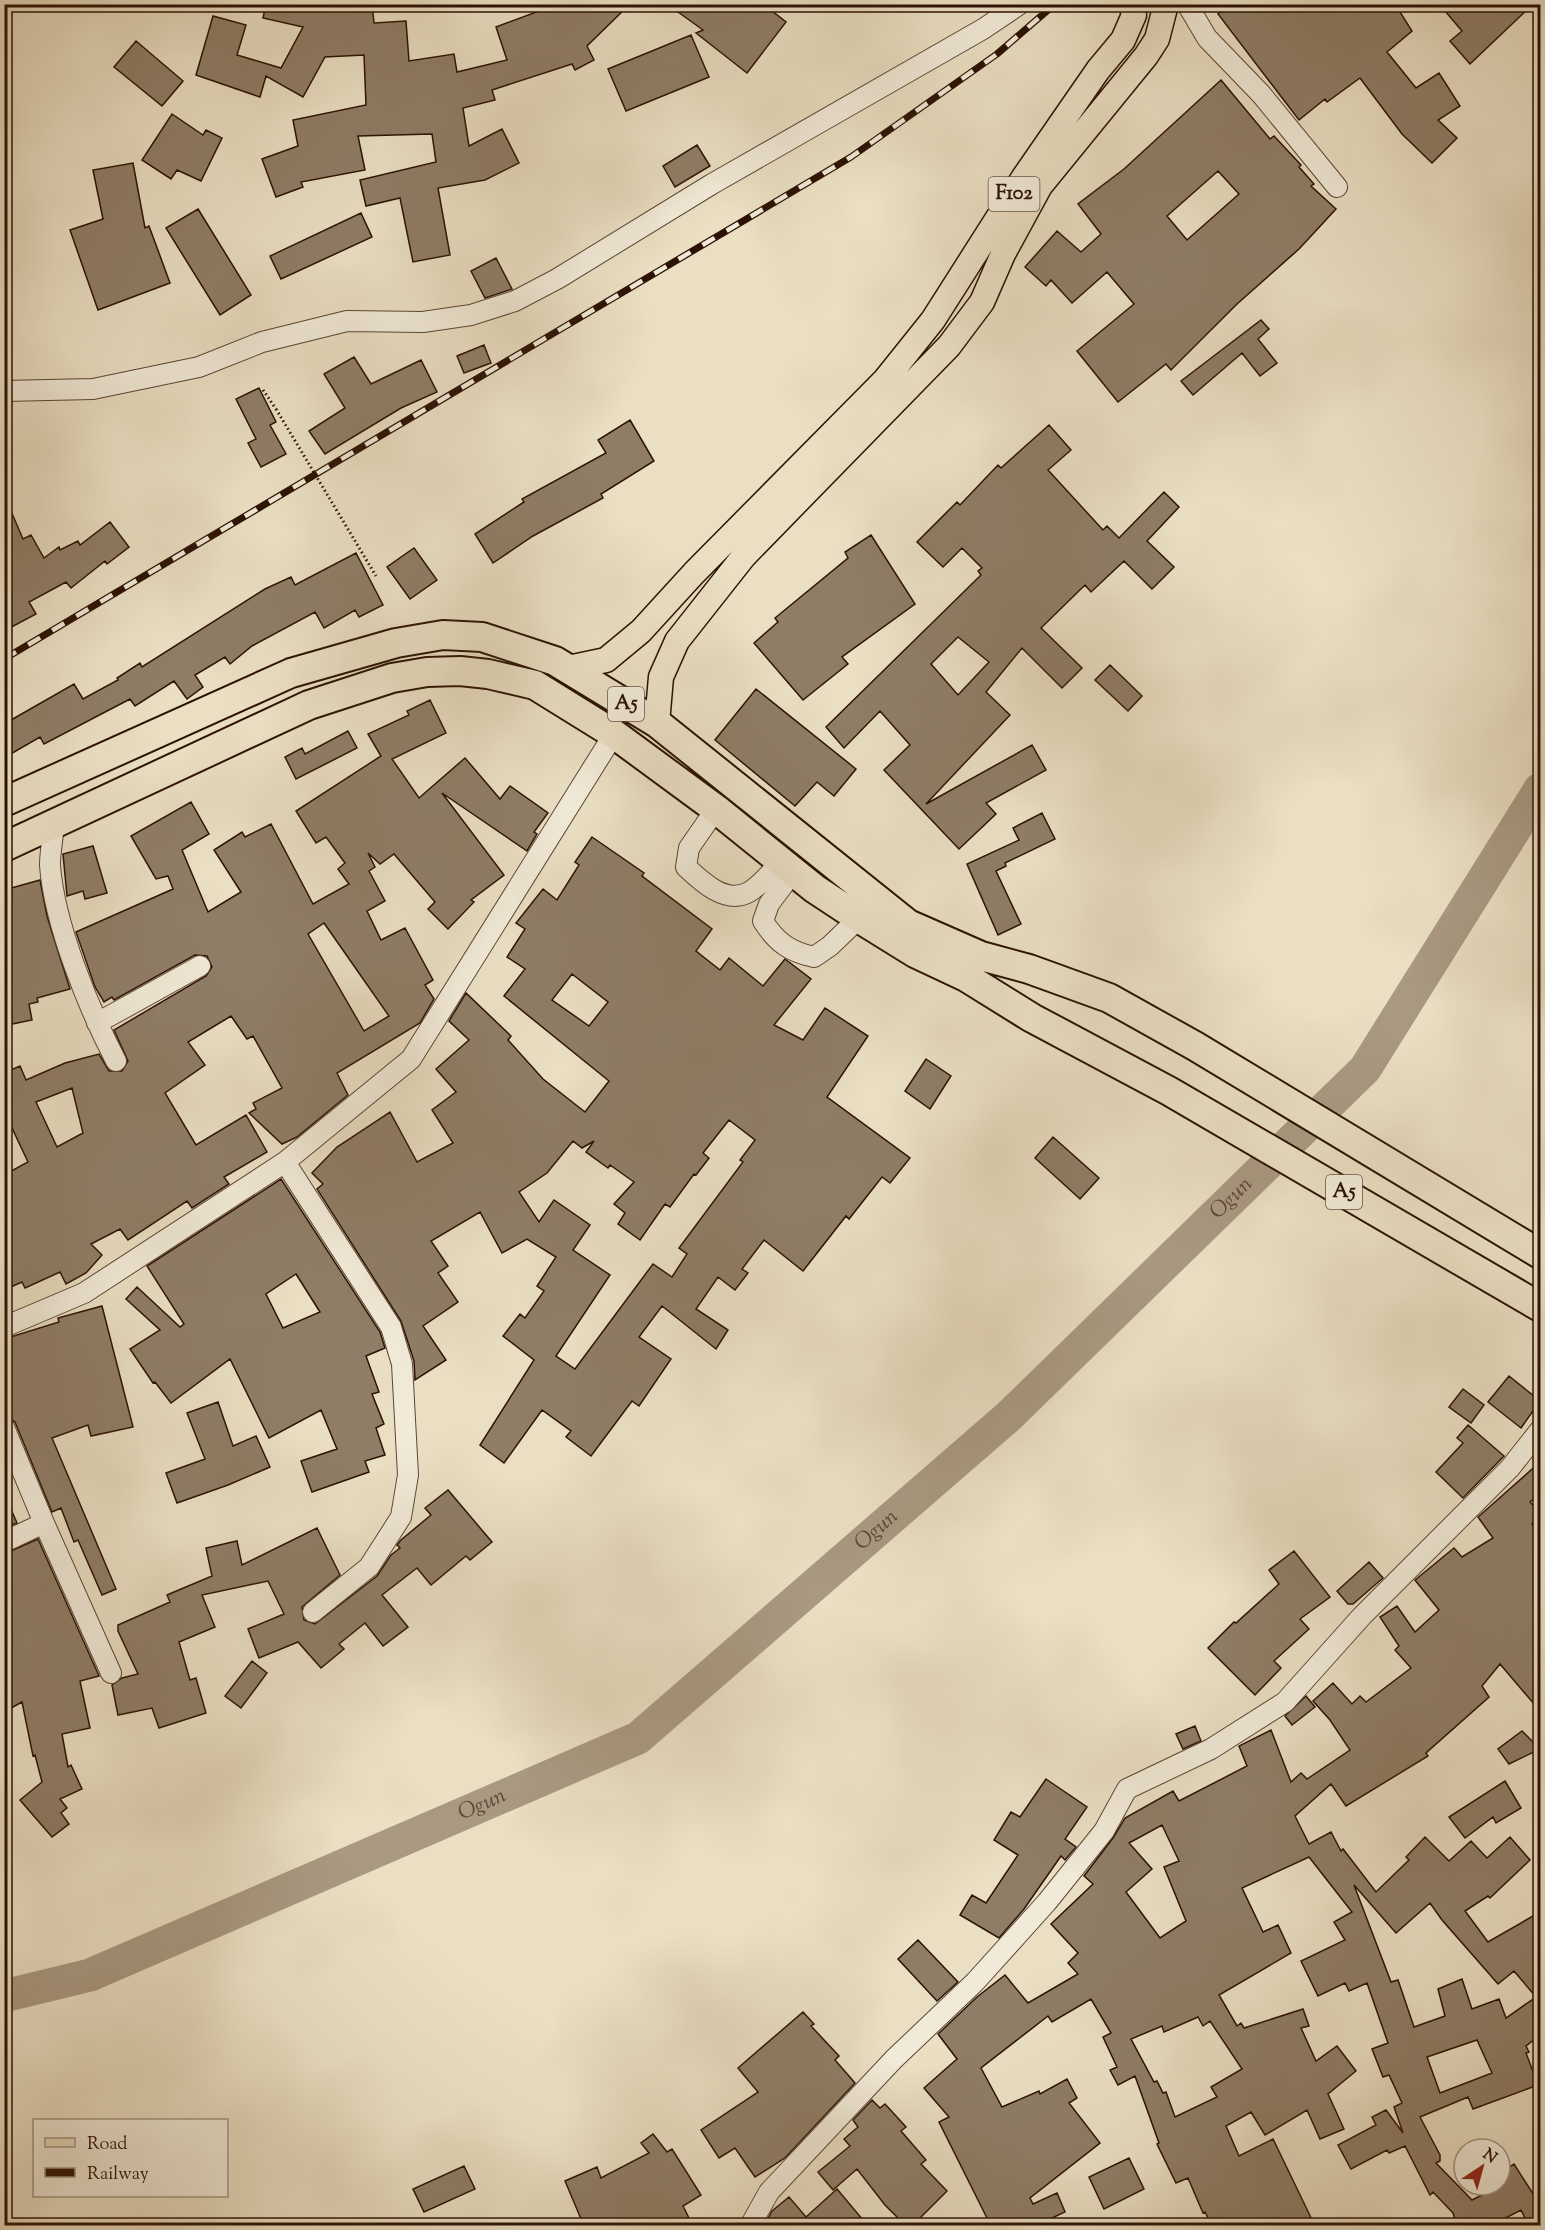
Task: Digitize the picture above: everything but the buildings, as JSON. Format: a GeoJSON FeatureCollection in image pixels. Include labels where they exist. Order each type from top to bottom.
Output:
{"type":"FeatureCollection","features":[{"type":"Feature","properties":{"kind":"highway","name":"A5"},"geometry":{"type":"LineString","coordinates":[[4,802],[291,673],[319,663],[396,643],[443,635],[482,637],[519,647],[568,668],[657,723],[908,924],[981,956],[1029,969],[1109,998],[1195,1046],[1540,1254]]}},
{"type":"Feature","properties":{"kind":"highway","name":"A5"},"geometry":{"type":"LineString","coordinates":[[4,847],[309,705],[392,678],[428,672],[460,671],[488,674],[535,685],[563,700],[614,734],[716,809],[787,867],[859,918],[915,952],[966,977],[1032,1018],[1169,1091],[1530,1300]]}},
{"type":"Feature","properties":{"kind":"highway"},"geometry":{"type":"LineString","coordinates":[[178,724],[197,759]]}},
{"type":"Feature","properties":{"kind":"main road","name":"F102"},"geometry":{"type":"LineString","coordinates":[[568,668],[606,660],[641,631],[694,573],[885,380],[933,320],[1024,177],[1098,70],[1123,40],[1134,15],[1131,4]]}},
{"type":"Feature","properties":{"kind":"main road","name":"F102"},"geometry":{"type":"LineString","coordinates":[[657,723],[662,676],[677,641],[744,556],[949,346],[982,302],[1003,254],[1040,186],[1146,56],[1157,39],[1166,4]]}},
{"type":"Feature","properties":{"kind":"street"},"geometry":{"type":"LineString","coordinates":[[4,391],[93,389],[199,367],[262,342],[348,321],[423,322],[471,315],[515,301],[557,279],[712,184],[983,29],[1020,4]]}},
{"type":"Feature","properties":{"kind":"street"},"geometry":{"type":"LineString","coordinates":[[1187,4],[1207,38],[1261,93],[1337,187]]}},
{"type":"Feature","properties":{"kind":"street"},"geometry":{"type":"LineString","coordinates":[[4,1327],[84,1293],[285,1162],[411,1059],[614,734]]}},
{"type":"Feature","properties":{"kind":"street"},"geometry":{"type":"LineString","coordinates":[[716,809],[689,848],[686,867],[706,885],[728,896],[749,892],[787,867]]}},
{"type":"Feature","properties":{"kind":"street"},"geometry":{"type":"LineString","coordinates":[[54,824],[50,865],[64,931],[97,1023],[116,1061]]}},
{"type":"Feature","properties":{"kind":"street"},"geometry":{"type":"LineString","coordinates":[[787,867],[763,921],[771,935],[792,952],[814,957],[830,946],[859,918]]}},
{"type":"Feature","properties":{"kind":"street"},"geometry":{"type":"LineString","coordinates":[[97,1023],[200,966]]}},
{"type":"Feature","properties":{"kind":"street"},"geometry":{"type":"LineString","coordinates":[[285,1162],[391,1327],[402,1375],[408,1475],[401,1517],[369,1567],[313,1612]]}},
{"type":"Feature","properties":{"kind":"street"},"geometry":{"type":"LineString","coordinates":[[4,1427],[44,1524],[111,1673]]}},
{"type":"Feature","properties":{"kind":"street"},"geometry":{"type":"LineString","coordinates":[[750,2226],[769,2192],[894,2059],[975,1982],[1047,1902],[1104,1831],[1127,1789],[1211,1749],[1285,1702],[1362,1616],[1510,1468],[1540,1430]]}},
{"type":"Feature","properties":{"kind":"street"},"geometry":{"type":"LineString","coordinates":[[4,1542],[44,1524]]}},
{"type":"Feature","properties":{"kind":"path"},"geometry":{"type":"LineString","coordinates":[[263,390],[376,576]]}},
{"type":"Feature","properties":{"kind":"waterway","name":"Ogun"},"geometry":{"type":"LineString","coordinates":[[4,1996],[90,1975],[638,1738],[1009,1416],[1365,1069],[1540,789]]}},
{"type":"Feature","properties":{"kind":"railway"},"geometry":{"type":"LineString","coordinates":[[4,659],[851,157],[997,54],[1055,4]]}}]}
